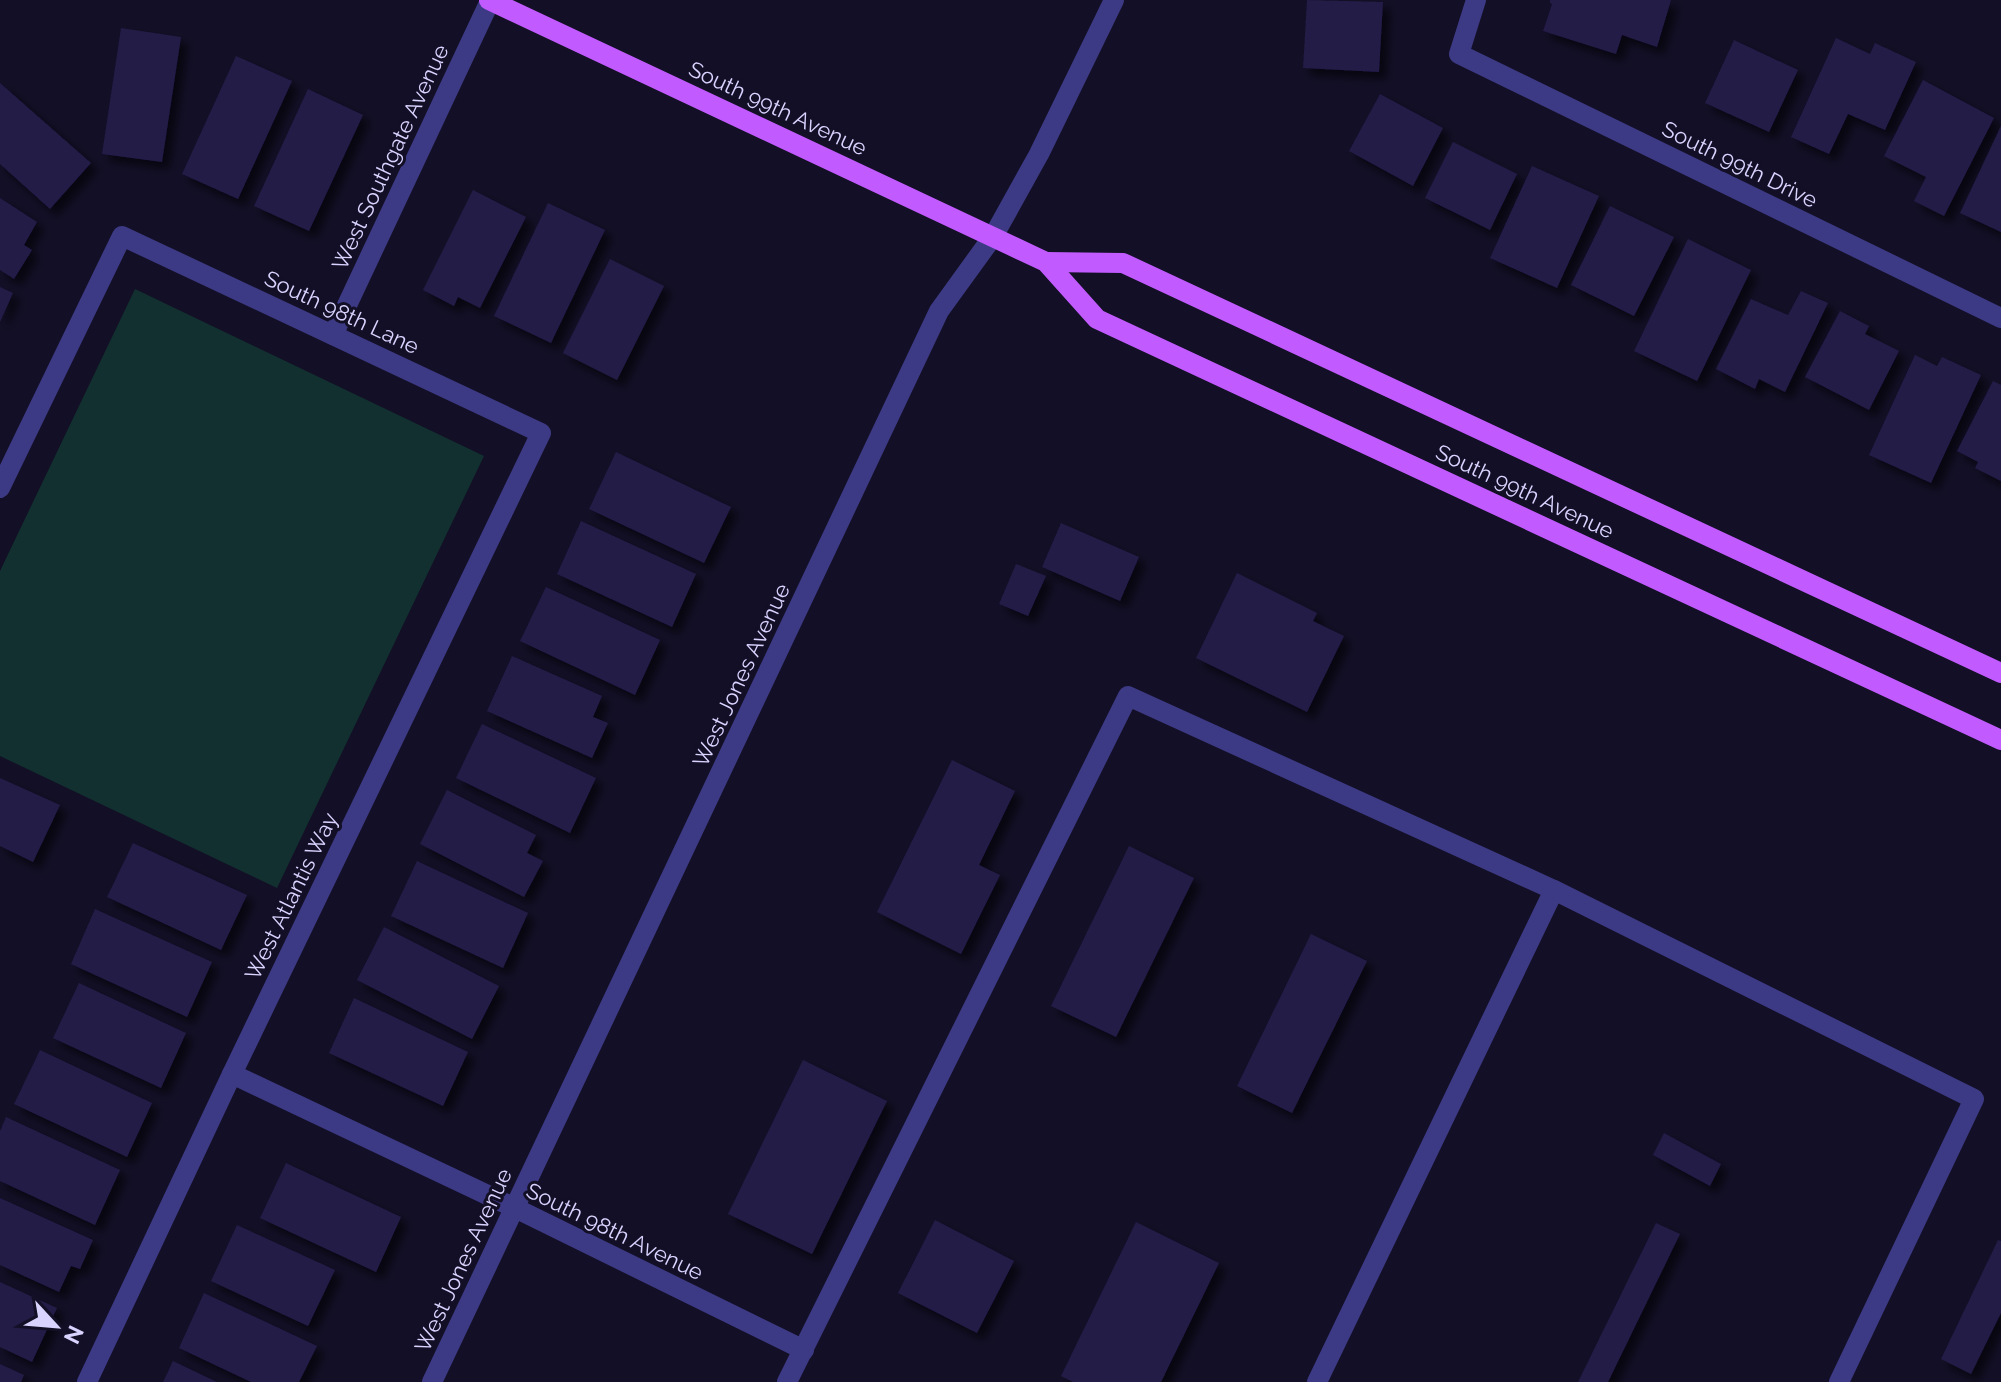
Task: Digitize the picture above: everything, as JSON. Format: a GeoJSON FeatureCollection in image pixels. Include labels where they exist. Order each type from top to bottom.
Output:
{"type":"FeatureCollection","features":[{"type":"Feature","properties":{"kind":"main road","name":"South 99th Avenue"},"geometry":{"type":"LineString","coordinates":[[490,0],[1046,262],[1097,319],[2001,740]]}},
{"type":"Feature","properties":{"kind":"main road","name":"South 99th Avenue"},"geometry":{"type":"LineString","coordinates":[[1046,262],[1123,263],[2001,673]]}},
{"type":"Feature","properties":{"kind":"street","name":"West Southgate Avenue"},"geometry":{"type":"LineString","coordinates":[[333,335],[490,0]]}},
{"type":"Feature","properties":{"kind":"street","name":"West Jones Avenue"},"geometry":{"type":"LineString","coordinates":[[432,1382],[939,311],[994,235],[1039,154],[1114,0]]}},
{"type":"Feature","properties":{"kind":"street","name":"South 99th Drive"},"geometry":{"type":"LineString","coordinates":[[1476,0],[1459,54],[2001,318]]}},
{"type":"Feature","properties":{"kind":"street","name":"South 98th Lane"},"geometry":{"type":"LineString","coordinates":[[0,488],[122,236],[541,433]]}},
{"type":"Feature","properties":{"kind":"street","name":"West Atlantis Way"},"geometry":{"type":"LineString","coordinates":[[87,1382],[541,433]]}},
{"type":"Feature","properties":{"kind":"street"},"geometry":{"type":"LineString","coordinates":[[787,1382],[1128,696],[1554,890],[1974,1099],[1839,1382]]}},
{"type":"Feature","properties":{"kind":"street"},"geometry":{"type":"LineString","coordinates":[[1317,1382],[1554,890]]}},
{"type":"Feature","properties":{"kind":"street","name":"South 98th Avenue"},"geometry":{"type":"LineString","coordinates":[[232,1074],[804,1350]]}},
{"type":"Feature","properties":{"kind":"green space"},"geometry":{"type":"Polygon","coordinates":[[[135,289],[484,456],[277,888],[0,756],[0,571],[135,289]]]}},
{"type":"Feature","properties":{"kind":"building"},"geometry":{"type":"Polygon","coordinates":[[[1307,0],[1383,2],[1379,72],[1303,68],[1307,0]]]}},
{"type":"Feature","properties":{"kind":"building"},"geometry":{"type":"Polygon","coordinates":[[[1550,0],[1671,0],[1657,47],[1622,35],[1616,54],[1543,31],[1552,4],[1550,0]]]}},
{"type":"Feature","properties":{"kind":"building"},"geometry":{"type":"Polygon","coordinates":[[[121,28],[181,37],[162,162],[102,154],[121,28]]]}},
{"type":"Feature","properties":{"kind":"building"},"geometry":{"type":"Polygon","coordinates":[[[1836,38],[1870,54],[1875,43],[1916,62],[1885,130],[1848,114],[1829,154],[1791,137],[1836,38]]]}},
{"type":"Feature","properties":{"kind":"building"},"geometry":{"type":"Polygon","coordinates":[[[1734,40],[1798,70],[1769,132],[1705,103],[1734,40]]]}},
{"type":"Feature","properties":{"kind":"building"},"geometry":{"type":"Polygon","coordinates":[[[236,56],[292,81],[238,199],[182,174],[236,56]]]}},
{"type":"Feature","properties":{"kind":"building"},"geometry":{"type":"Polygon","coordinates":[[[1923,80],[1994,118],[1944,216],[1914,201],[1926,177],[1884,156],[1923,80]]]}},
{"type":"Feature","properties":{"kind":"building"},"geometry":{"type":"Polygon","coordinates":[[[0,83],[91,163],[50,209],[0,164],[0,83]]]}},
{"type":"Feature","properties":{"kind":"building"},"geometry":{"type":"Polygon","coordinates":[[[308,89],[363,115],[309,231],[254,206],[308,89]]]}},
{"type":"Feature","properties":{"kind":"building"},"geometry":{"type":"Polygon","coordinates":[[[1380,94],[1443,128],[1413,186],[1349,151],[1380,94]]]}},
{"type":"Feature","properties":{"kind":"building"},"geometry":{"type":"Polygon","coordinates":[[[2001,126],[2001,232],[1960,213],[2001,126]]]}},
{"type":"Feature","properties":{"kind":"building"},"geometry":{"type":"Polygon","coordinates":[[[1453,142],[1517,174],[1490,230],[1425,198],[1453,142]]]}},
{"type":"Feature","properties":{"kind":"building"},"geometry":{"type":"Polygon","coordinates":[[[1532,166],[1599,196],[1557,288],[1490,258],[1532,166]]]}},
{"type":"Feature","properties":{"kind":"building"},"geometry":{"type":"Polygon","coordinates":[[[473,190],[526,217],[480,308],[458,297],[454,306],[423,290],[473,190]]]}},
{"type":"Feature","properties":{"kind":"building"},"geometry":{"type":"Polygon","coordinates":[[[0,198],[37,222],[24,245],[32,250],[14,279],[0,270],[0,198]]]}},
{"type":"Feature","properties":{"kind":"building"},"geometry":{"type":"Polygon","coordinates":[[[548,203],[605,230],[551,343],[494,316],[548,203]]]}},
{"type":"Feature","properties":{"kind":"building"},"geometry":{"type":"Polygon","coordinates":[[[1610,206],[1674,237],[1634,316],[1571,285],[1610,206]]]}},
{"type":"Feature","properties":{"kind":"building"},"geometry":{"type":"Polygon","coordinates":[[[1688,239],[1751,270],[1697,381],[1634,351],[1688,239]]]}},
{"type":"Feature","properties":{"kind":"building"},"geometry":{"type":"Polygon","coordinates":[[[610,259],[664,286],[617,380],[563,353],[610,259]]]}},
{"type":"Feature","properties":{"kind":"building"},"geometry":{"type":"Polygon","coordinates":[[[0,287],[13,293],[0,322],[0,287]]]}},
{"type":"Feature","properties":{"kind":"building"},"geometry":{"type":"Polygon","coordinates":[[[1801,291],[1828,303],[1785,392],[1759,379],[1755,389],[1716,369],[1751,299],[1788,315],[1801,291]]]}},
{"type":"Feature","properties":{"kind":"building"},"geometry":{"type":"Polygon","coordinates":[[[1840,311],[1869,326],[1865,334],[1899,351],[1869,410],[1805,377],[1840,311]]]}},
{"type":"Feature","properties":{"kind":"building"},"geometry":{"type":"Polygon","coordinates":[[[1915,355],[1937,366],[1942,357],[1981,375],[1931,483],[1869,455],[1915,355]]]}},
{"type":"Feature","properties":{"kind":"building"},"geometry":{"type":"Polygon","coordinates":[[[1993,381],[2001,385],[2001,481],[1975,468],[1978,462],[1957,451],[1993,381]]]}},
{"type":"Feature","properties":{"kind":"building"},"geometry":{"type":"Polygon","coordinates":[[[616,452],[731,507],[704,563],[589,509],[616,452]]]}},
{"type":"Feature","properties":{"kind":"building"},"geometry":{"type":"Polygon","coordinates":[[[581,521],[696,574],[672,627],[557,574],[581,521]]]}},
{"type":"Feature","properties":{"kind":"building"},"geometry":{"type":"Polygon","coordinates":[[[1061,523],[1139,557],[1120,601],[1042,567],[1061,523]]]}},
{"type":"Feature","properties":{"kind":"building"},"geometry":{"type":"Polygon","coordinates":[[[1016,564],[1046,576],[1028,616],[999,604],[1016,564]]]}},
{"type":"Feature","properties":{"kind":"building"},"geometry":{"type":"Polygon","coordinates":[[[1237,573],[1317,613],[1313,621],[1344,636],[1307,712],[1196,658],[1237,573]]]}},
{"type":"Feature","properties":{"kind":"building"},"geometry":{"type":"Polygon","coordinates":[[[546,587],[660,640],[635,695],[520,641],[546,587]]]}},
{"type":"Feature","properties":{"kind":"building"},"geometry":{"type":"Polygon","coordinates":[[[512,656],[602,696],[593,717],[608,723],[592,758],[487,711],[512,656]]]}},
{"type":"Feature","properties":{"kind":"building"},"geometry":{"type":"Polygon","coordinates":[[[482,724],[596,778],[570,833],[456,778],[482,724]]]}},
{"type":"Feature","properties":{"kind":"building"},"geometry":{"type":"Polygon","coordinates":[[[952,760],[1015,791],[979,865],[1000,875],[961,954],[877,912],[952,760]]]}},
{"type":"Feature","properties":{"kind":"building"},"geometry":{"type":"Polygon","coordinates":[[[0,778],[60,805],[33,862],[0,846],[0,778]]]}},
{"type":"Feature","properties":{"kind":"building"},"geometry":{"type":"Polygon","coordinates":[[[447,790],[536,835],[527,853],[543,861],[524,897],[420,844],[447,790]]]}},
{"type":"Feature","properties":{"kind":"building"},"geometry":{"type":"Polygon","coordinates":[[[133,843],[247,895],[221,950],[107,897],[133,843]]]}},
{"type":"Feature","properties":{"kind":"building"},"geometry":{"type":"Polygon","coordinates":[[[1129,846],[1194,878],[1116,1037],[1051,1006],[1129,846]]]}},
{"type":"Feature","properties":{"kind":"building"},"geometry":{"type":"Polygon","coordinates":[[[417,861],[528,913],[503,968],[391,916],[417,861]]]}},
{"type":"Feature","properties":{"kind":"building"},"geometry":{"type":"Polygon","coordinates":[[[95,909],[212,962],[187,1017],[71,964],[95,909]]]}},
{"type":"Feature","properties":{"kind":"building"},"geometry":{"type":"Polygon","coordinates":[[[384,927],[499,986],[472,1039],[357,980],[384,927]]]}},
{"type":"Feature","properties":{"kind":"building"},"geometry":{"type":"Polygon","coordinates":[[[1311,934],[1367,961],[1292,1113],[1237,1086],[1311,934]]]}},
{"type":"Feature","properties":{"kind":"building"},"geometry":{"type":"Polygon","coordinates":[[[79,983],[186,1033],[161,1088],[53,1038],[79,983]]]}},
{"type":"Feature","properties":{"kind":"building"},"geometry":{"type":"Polygon","coordinates":[[[354,998],[468,1052],[443,1106],[329,1053],[354,998]]]}},
{"type":"Feature","properties":{"kind":"building"},"geometry":{"type":"Polygon","coordinates":[[[40,1050],[152,1103],[127,1157],[14,1104],[40,1050]]]}},
{"type":"Feature","properties":{"kind":"building"},"geometry":{"type":"Polygon","coordinates":[[[803,1060],[887,1101],[812,1254],[728,1214],[803,1060]]]}},
{"type":"Feature","properties":{"kind":"building"},"geometry":{"type":"Polygon","coordinates":[[[6,1117],[120,1170],[95,1225],[0,1181],[0,1131],[6,1117]]]}},
{"type":"Feature","properties":{"kind":"building"},"geometry":{"type":"Polygon","coordinates":[[[1664,1133],[1721,1164],[1710,1186],[1653,1155],[1664,1133]]]}},
{"type":"Feature","properties":{"kind":"building"},"geometry":{"type":"Polygon","coordinates":[[[286,1163],[401,1217],[376,1272],[260,1218],[286,1163]]]}},
{"type":"Feature","properties":{"kind":"building"},"geometry":{"type":"Polygon","coordinates":[[[0,1198],[93,1240],[80,1269],[71,1266],[59,1292],[0,1265],[0,1198]]]}},
{"type":"Feature","properties":{"kind":"building"},"geometry":{"type":"Polygon","coordinates":[[[935,1220],[1014,1261],[977,1333],[898,1293],[935,1220]]]}},
{"type":"Feature","properties":{"kind":"building"},"geometry":{"type":"Polygon","coordinates":[[[1136,1222],[1219,1263],[1161,1382],[1073,1382],[1061,1376],[1136,1222]]]}},
{"type":"Feature","properties":{"kind":"building"},"geometry":{"type":"Polygon","coordinates":[[[1656,1223],[1680,1234],[1608,1382],[1578,1382],[1656,1223]]]}},
{"type":"Feature","properties":{"kind":"building"},"geometry":{"type":"Polygon","coordinates":[[[237,1225],[335,1270],[308,1326],[211,1281],[237,1225]]]}},
{"type":"Feature","properties":{"kind":"building"},"geometry":{"type":"Polygon","coordinates":[[[1998,1240],[2001,1241],[2001,1313],[1971,1374],[1941,1359],[1998,1240]]]}},
{"type":"Feature","properties":{"kind":"building"},"geometry":{"type":"Polygon","coordinates":[[[0,1282],[57,1308],[32,1362],[0,1347],[0,1282]]]}},
{"type":"Feature","properties":{"kind":"building"},"geometry":{"type":"Polygon","coordinates":[[[204,1293],[317,1346],[299,1382],[251,1382],[179,1348],[204,1293]]]}},
{"type":"Feature","properties":{"kind":"building"},"geometry":{"type":"Polygon","coordinates":[[[173,1361],[217,1382],[163,1382],[173,1361]]]}},
{"type":"Feature","properties":{"kind":"building"},"geometry":{"type":"Polygon","coordinates":[[[0,1364],[24,1375],[21,1382],[0,1382],[0,1364]]]}}]}
